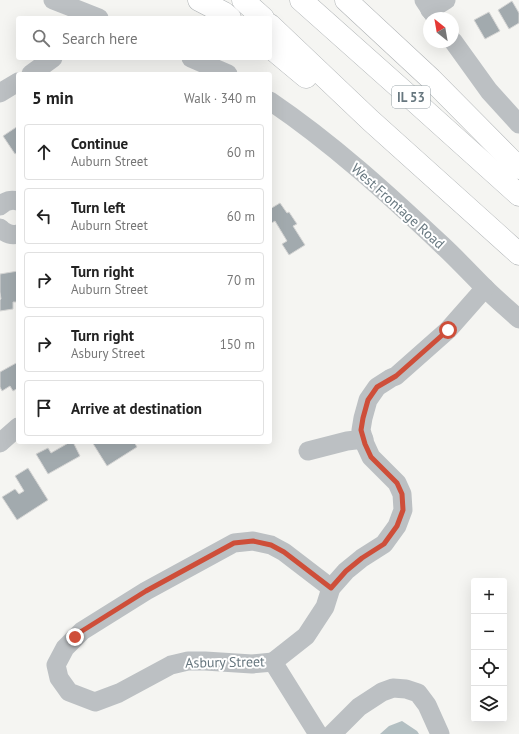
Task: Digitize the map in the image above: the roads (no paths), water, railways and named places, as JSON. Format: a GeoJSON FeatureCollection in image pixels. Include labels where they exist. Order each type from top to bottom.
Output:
{"type":"FeatureCollection","features":[{"type":"Feature","properties":{"kind":"highway"},"geometry":{"type":"LineString","coordinates":[[199,0],[228,16]]}},
{"type":"Feature","properties":{"kind":"highway"},"geometry":{"type":"LineString","coordinates":[[243,0],[260,16]]}},
{"type":"Feature","properties":{"kind":"highway","name":"IL 53"},"geometry":{"type":"LineString","coordinates":[[301,0],[519,196]]}},
{"type":"Feature","properties":{"kind":"highway"},"geometry":{"type":"LineString","coordinates":[[346,0],[432,79],[519,168]]}},
{"type":"Feature","properties":{"kind":"highway"},"geometry":{"type":"LineString","coordinates":[[272,27],[370,120],[519,254]]}},
{"type":"Feature","properties":{"kind":"highway"},"geometry":{"type":"LineString","coordinates":[[272,49],[306,77],[370,120]]}},
{"type":"Feature","properties":{"kind":"street"},"geometry":{"type":"LineString","coordinates":[[53,0],[89,16]]}},
{"type":"Feature","properties":{"kind":"street"},"geometry":{"type":"LineString","coordinates":[[458,48],[489,91],[519,124]]}},
{"type":"Feature","properties":{"kind":"street"},"geometry":{"type":"LineString","coordinates":[[34,72],[50,60]]}},
{"type":"Feature","properties":{"kind":"street"},"geometry":{"type":"LineString","coordinates":[[196,60],[223,72]]}},
{"type":"Feature","properties":{"kind":"street"},"geometry":{"type":"LineString","coordinates":[[0,93],[16,83]]}},
{"type":"Feature","properties":{"kind":"street","name":"West Frontage Road"},"geometry":{"type":"LineString","coordinates":[[272,108],[305,125],[346,158],[443,246],[519,319]]}},
{"type":"Feature","properties":{"kind":"street"},"geometry":{"type":"LineString","coordinates":[[0,228],[9,234],[16,234]]}},
{"type":"Feature","properties":{"kind":"street"},"geometry":{"type":"LineString","coordinates":[[318,734],[273,662],[306,636],[325,607],[331,588],[346,571],[362,558],[384,544],[397,526],[403,510],[402,494],[397,483],[371,457],[361,430],[368,400],[377,387],[396,376],[448,330],[485,288]]}},
{"type":"Feature","properties":{"kind":"street"},"geometry":{"type":"LineString","coordinates":[[0,443],[16,429]]}},
{"type":"Feature","properties":{"kind":"street"},"geometry":{"type":"LineString","coordinates":[[308,451],[347,441],[364,439]]}},
{"type":"Feature","properties":{"kind":"street","name":"Asbury Street"},"geometry":{"type":"LineString","coordinates":[[273,662],[252,664],[188,661],[171,665],[119,693],[95,702],[68,692],[59,678],[56,664],[65,648],[82,631],[146,591],[234,543],[253,541],[271,545],[284,552],[331,588]]}},
{"type":"Feature","properties":{"kind":"street"},"geometry":{"type":"LineString","coordinates":[[332,734],[359,707],[382,692],[393,688],[406,689],[418,693],[427,705],[440,734]]}}]}
